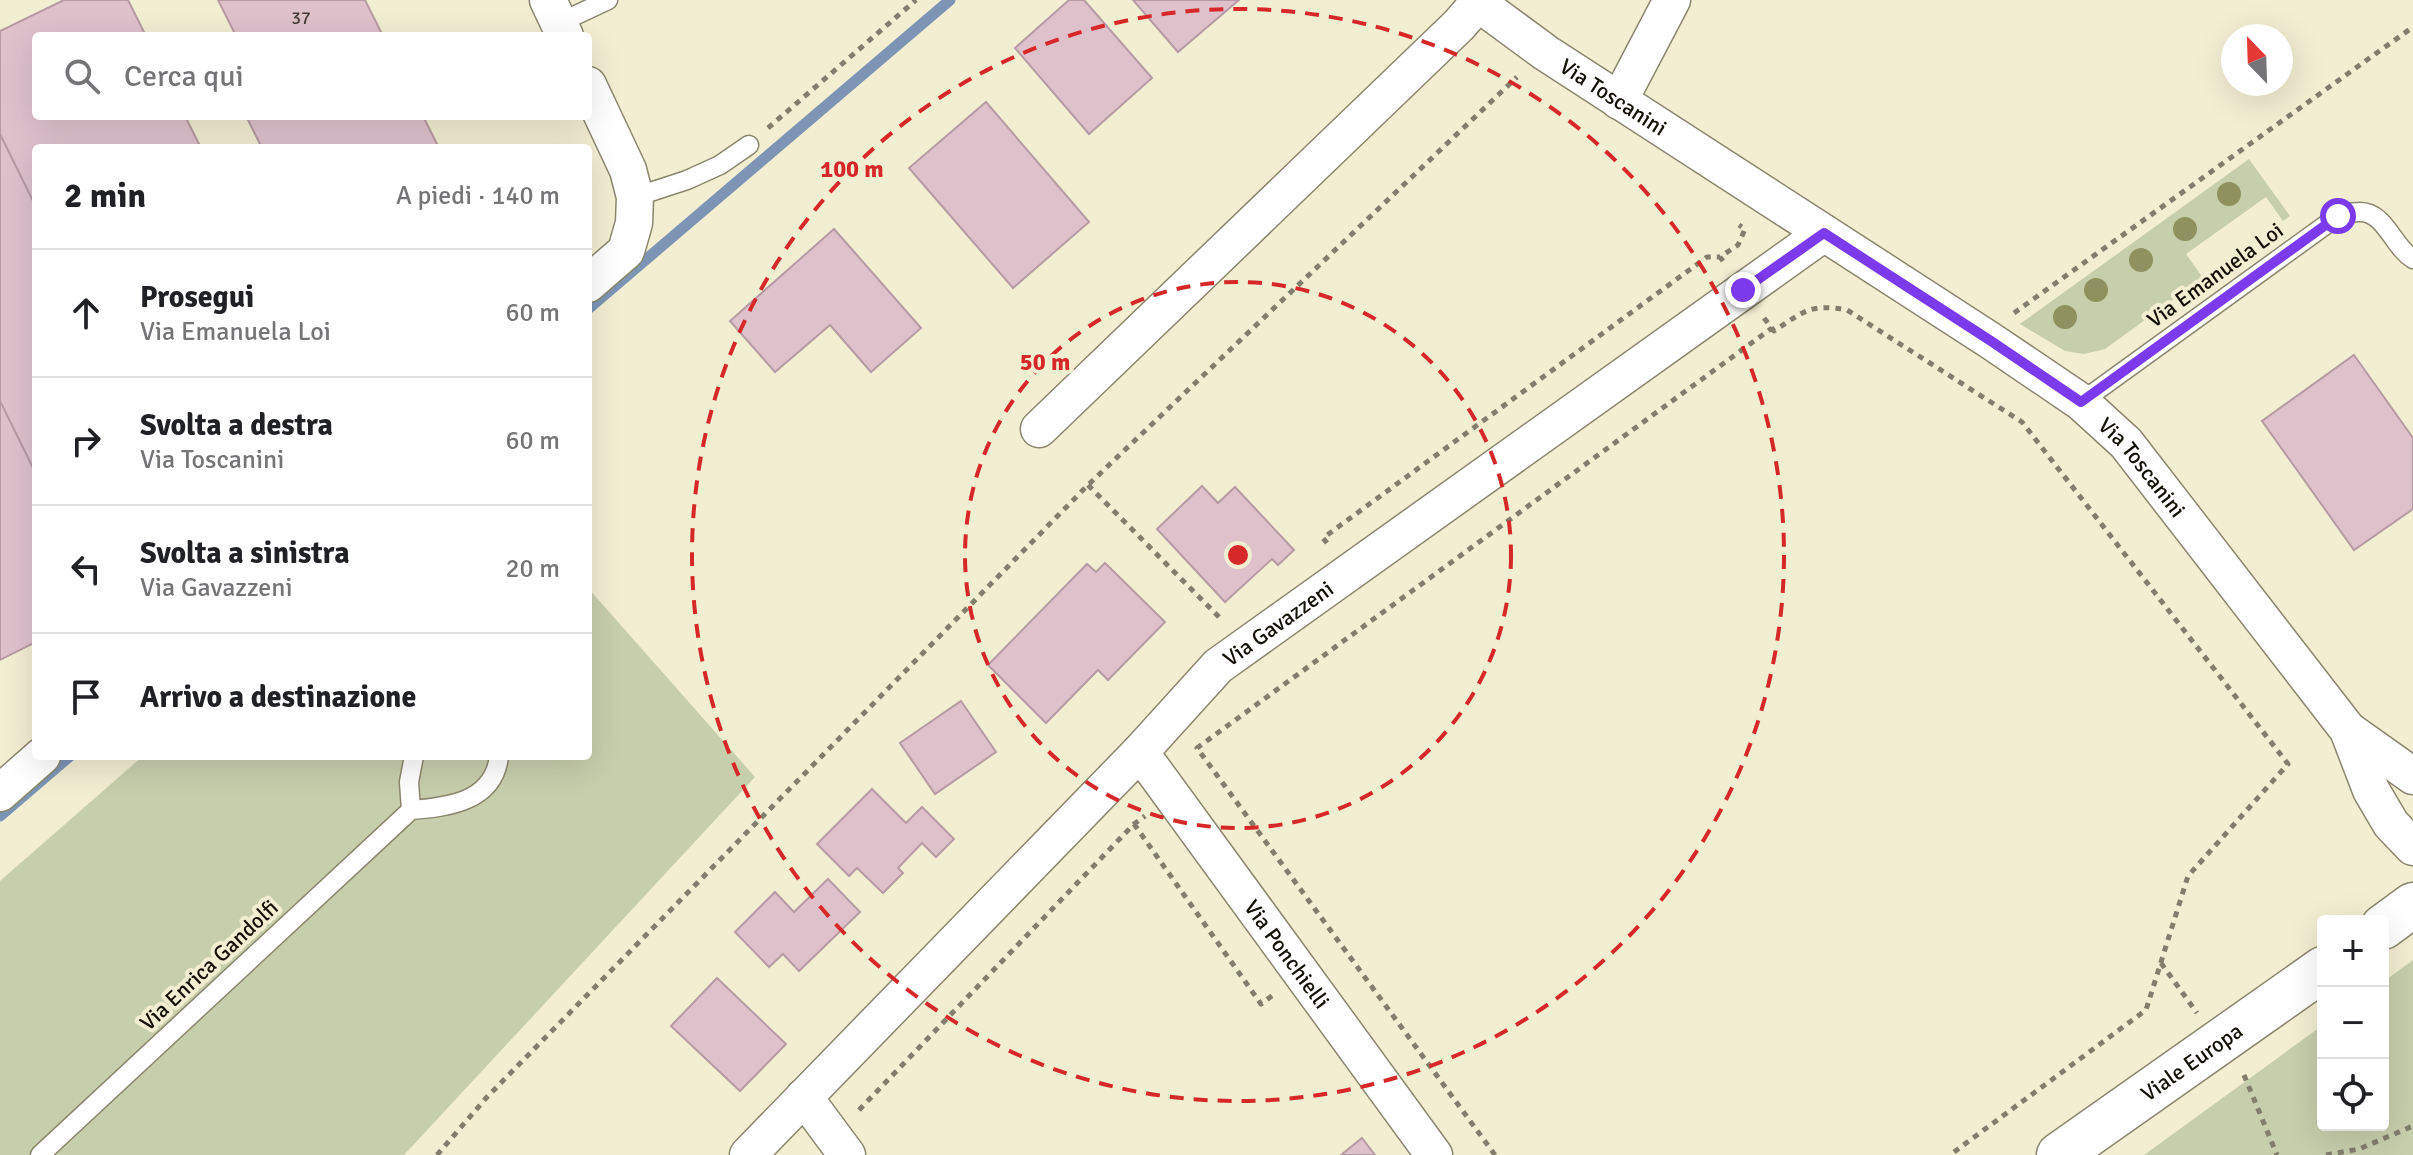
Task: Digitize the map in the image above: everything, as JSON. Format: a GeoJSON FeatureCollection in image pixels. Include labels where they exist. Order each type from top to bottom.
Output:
{"type":"FeatureCollection","features":[{"type":"Feature","properties":{"kind":"street"},"geometry":{"type":"LineString","coordinates":[[1619,101],[1672,0]]}},
{"type":"Feature","properties":{"kind":"street","name":"Via Toscanini"},"geometry":{"type":"LineString","coordinates":[[1039,429],[1459,25],[1477,2],[1546,53],[2081,402],[2126,443],[2348,730],[2371,790],[2391,824],[2413,847]]}},
{"type":"Feature","properties":{"kind":"street"},"geometry":{"type":"LineString","coordinates":[[592,94],[628,170],[635,197],[634,223],[626,251],[592,281]]}},
{"type":"Feature","properties":{"kind":"street","name":"Via Gavazzeni"},"geometry":{"type":"LineString","coordinates":[[748,1155],[1140,752],[1218,666],[1824,233]]}},
{"type":"Feature","properties":{"kind":"street","name":"Via Toscanini"},"geometry":{"type":"LineString","coordinates":[[2348,730],[2413,776]]}},
{"type":"Feature","properties":{"kind":"street","name":"Via Ponchielli"},"geometry":{"type":"LineString","coordinates":[[1140,752],[1434,1155]]}},
{"type":"Feature","properties":{"kind":"street"},"geometry":{"type":"LineString","coordinates":[[0,793],[37,760]]}},
{"type":"Feature","properties":{"kind":"street"},"geometry":{"type":"LineString","coordinates":[[2389,923],[2413,905]]}},
{"type":"Feature","properties":{"kind":"street","name":"Viale Europa"},"geometry":{"type":"LineString","coordinates":[[2059,1155],[2317,973]]}},
{"type":"Feature","properties":{"kind":"street"},"geometry":{"type":"LineString","coordinates":[[804,1097],[840,1146]]}},
{"type":"Feature","properties":{"kind":"lane"},"geometry":{"type":"LineString","coordinates":[[557,20],[608,0]]}},
{"type":"Feature","properties":{"kind":"lane"},"geometry":{"type":"LineString","coordinates":[[635,197],[687,180],[720,165],[749,145]]}},
{"type":"Feature","properties":{"kind":"lane","name":"Via Emanuela Loi"},"geometry":{"type":"LineString","coordinates":[[2081,402],[2338,216],[2362,211],[2381,221],[2404,254],[2413,259]]}},
{"type":"Feature","properties":{"kind":"lane"},"geometry":{"type":"LineString","coordinates":[[413,760],[409,782],[411,810],[451,806],[474,796],[498,770],[499,760]]}},
{"type":"Feature","properties":{"kind":"lane","name":"Via Enrica Gandolfi"},"geometry":{"type":"LineString","coordinates":[[40,1155],[411,810]]}},
{"type":"Feature","properties":{"kind":"path"},"geometry":{"type":"LineString","coordinates":[[749,145],[916,0]]}},
{"type":"Feature","properties":{"kind":"path"},"geometry":{"type":"LineString","coordinates":[[1961,382],[2004,320],[2413,27]]}},
{"type":"Feature","properties":{"kind":"path"},"geometry":{"type":"LineString","coordinates":[[437,1155],[508,1076],[1088,485],[1546,53]]}},
{"type":"Feature","properties":{"kind":"path"},"geometry":{"type":"LineString","coordinates":[[1515,79],[1528,87]]}},
{"type":"Feature","properties":{"kind":"path"},"geometry":{"type":"LineString","coordinates":[[1331,549],[1323,538],[1707,257],[1720,257],[1738,245],[1745,229],[1731,219]]}},
{"type":"Feature","properties":{"kind":"path"},"geometry":{"type":"LineString","coordinates":[[1720,257],[1774,331],[1806,310],[1826,306],[1847,310],[2022,422],[2288,764],[2188,876],[2146,1010],[1950,1155]]}},
{"type":"Feature","properties":{"kind":"path"},"geometry":{"type":"LineString","coordinates":[[1495,1155],[1197,748],[1772,328]]}},
{"type":"Feature","properties":{"kind":"path"},"geometry":{"type":"LineString","coordinates":[[1088,485],[1245,646]]}},
{"type":"Feature","properties":{"kind":"path"},"geometry":{"type":"LineString","coordinates":[[840,1146],[1134,824],[1172,796]]}},
{"type":"Feature","properties":{"kind":"path"},"geometry":{"type":"LineString","coordinates":[[1134,824],[1261,1004],[1283,989]]}},
{"type":"Feature","properties":{"kind":"path"},"geometry":{"type":"LineString","coordinates":[[2243,1072],[2277,1155]]}},
{"type":"Feature","properties":{"kind":"path"},"geometry":{"type":"LineString","coordinates":[[2326,1155],[2359,1149],[2413,1126]]}},
{"type":"Feature","properties":{"kind":"green space"},"geometry":{"type":"Polygon","coordinates":[[[2249,159],[2290,216],[2283,221],[2266,197],[2186,254],[2203,278],[2105,349],[2084,354],[2065,351],[2020,324],[2249,159]]]}},
{"type":"Feature","properties":{"kind":"green space"},"geometry":{"type":"Polygon","coordinates":[[[592,593],[755,777],[404,1155],[0,1155],[0,881],[138,760],[592,760],[592,593]]]}},
{"type":"Feature","properties":{"kind":"green space"},"geometry":{"type":"Polygon","coordinates":[[[2413,960],[2413,1155],[2144,1155],[2317,1029],[2317,1131],[2389,1131],[2389,978],[2413,960]]]}},
{"type":"Feature","properties":{"kind":"building"},"geometry":{"type":"Polygon","coordinates":[[[64,0],[128,0],[144,32],[32,32],[32,120],[187,120],[199,144],[32,144],[32,199],[0,134],[0,31],[64,0]]]}},
{"type":"Feature","properties":{"kind":"building"},"geometry":{"type":"Polygon","coordinates":[[[218,0],[365,0],[381,32],[234,32],[218,0]]]}},
{"type":"Feature","properties":{"kind":"building"},"geometry":{"type":"Polygon","coordinates":[[[1069,0],[1084,0],[1152,78],[1089,134],[1015,48],[1069,0]]]}},
{"type":"Feature","properties":{"kind":"building"},"geometry":{"type":"Polygon","coordinates":[[[1133,0],[1239,0],[1178,52],[1133,0]]]}},
{"type":"Feature","properties":{"kind":"building"},"geometry":{"type":"Polygon","coordinates":[[[986,102],[1089,222],[1013,288],[909,168],[986,102]]]}},
{"type":"Feature","properties":{"kind":"building"},"geometry":{"type":"Polygon","coordinates":[[[248,120],[425,120],[437,144],[260,144],[248,120]]]}},
{"type":"Feature","properties":{"kind":"building"},"geometry":{"type":"Polygon","coordinates":[[[0,134],[32,199],[32,466],[0,401],[0,134]]]}},
{"type":"Feature","properties":{"kind":"building"},"geometry":{"type":"Polygon","coordinates":[[[834,229],[921,328],[871,372],[830,325],[775,372],[730,321],[834,229]]]}},
{"type":"Feature","properties":{"kind":"building"},"geometry":{"type":"Polygon","coordinates":[[[2354,355],[2413,438],[2413,509],[2354,550],[2262,421],[2354,355]]]}},
{"type":"Feature","properties":{"kind":"building"},"geometry":{"type":"Polygon","coordinates":[[[0,401],[32,466],[32,644],[0,660],[0,401]]]}},
{"type":"Feature","properties":{"kind":"building"},"geometry":{"type":"Polygon","coordinates":[[[1202,486],[1218,503],[1235,487],[1294,550],[1278,565],[1272,559],[1225,602],[1157,529],[1202,486]]]}},
{"type":"Feature","properties":{"kind":"building"},"geometry":{"type":"Polygon","coordinates":[[[1105,563],[1165,622],[1108,680],[1098,670],[1046,723],[988,665],[1087,564],[1096,572],[1105,563]]]}},
{"type":"Feature","properties":{"kind":"building"},"geometry":{"type":"Polygon","coordinates":[[[961,701],[996,752],[935,794],[900,743],[961,701]]]}},
{"type":"Feature","properties":{"kind":"building"},"geometry":{"type":"Polygon","coordinates":[[[872,789],[906,823],[922,807],[954,839],[936,857],[922,843],[898,868],[903,873],[883,893],[857,868],[849,876],[817,844],[872,789]]]}},
{"type":"Feature","properties":{"kind":"building"},"geometry":{"type":"Polygon","coordinates":[[[828,879],[860,912],[799,971],[783,954],[769,967],[735,932],[775,892],[794,912],[828,879]]]}},
{"type":"Feature","properties":{"kind":"building"},"geometry":{"type":"Polygon","coordinates":[[[717,978],[786,1044],[740,1091],[671,1026],[717,978]]]}},
{"type":"Feature","properties":{"kind":"building"},"geometry":{"type":"Polygon","coordinates":[[[1362,1138],[1375,1155],[1341,1155],[1362,1138]]]}},
{"type":"Feature","properties":{"kind":"waterway"},"geometry":{"type":"LineString","coordinates":[[592,306],[950,0]]}},
{"type":"Feature","properties":{"kind":"waterway"},"geometry":{"type":"LineString","coordinates":[[0,816],[65,760]]}},
{"type":"Feature","properties":{"kind":"route"},"geometry":{"type":"LineString","coordinates":[[1743,290],[1824,233],[2081,402],[2338,216]]}}]}
